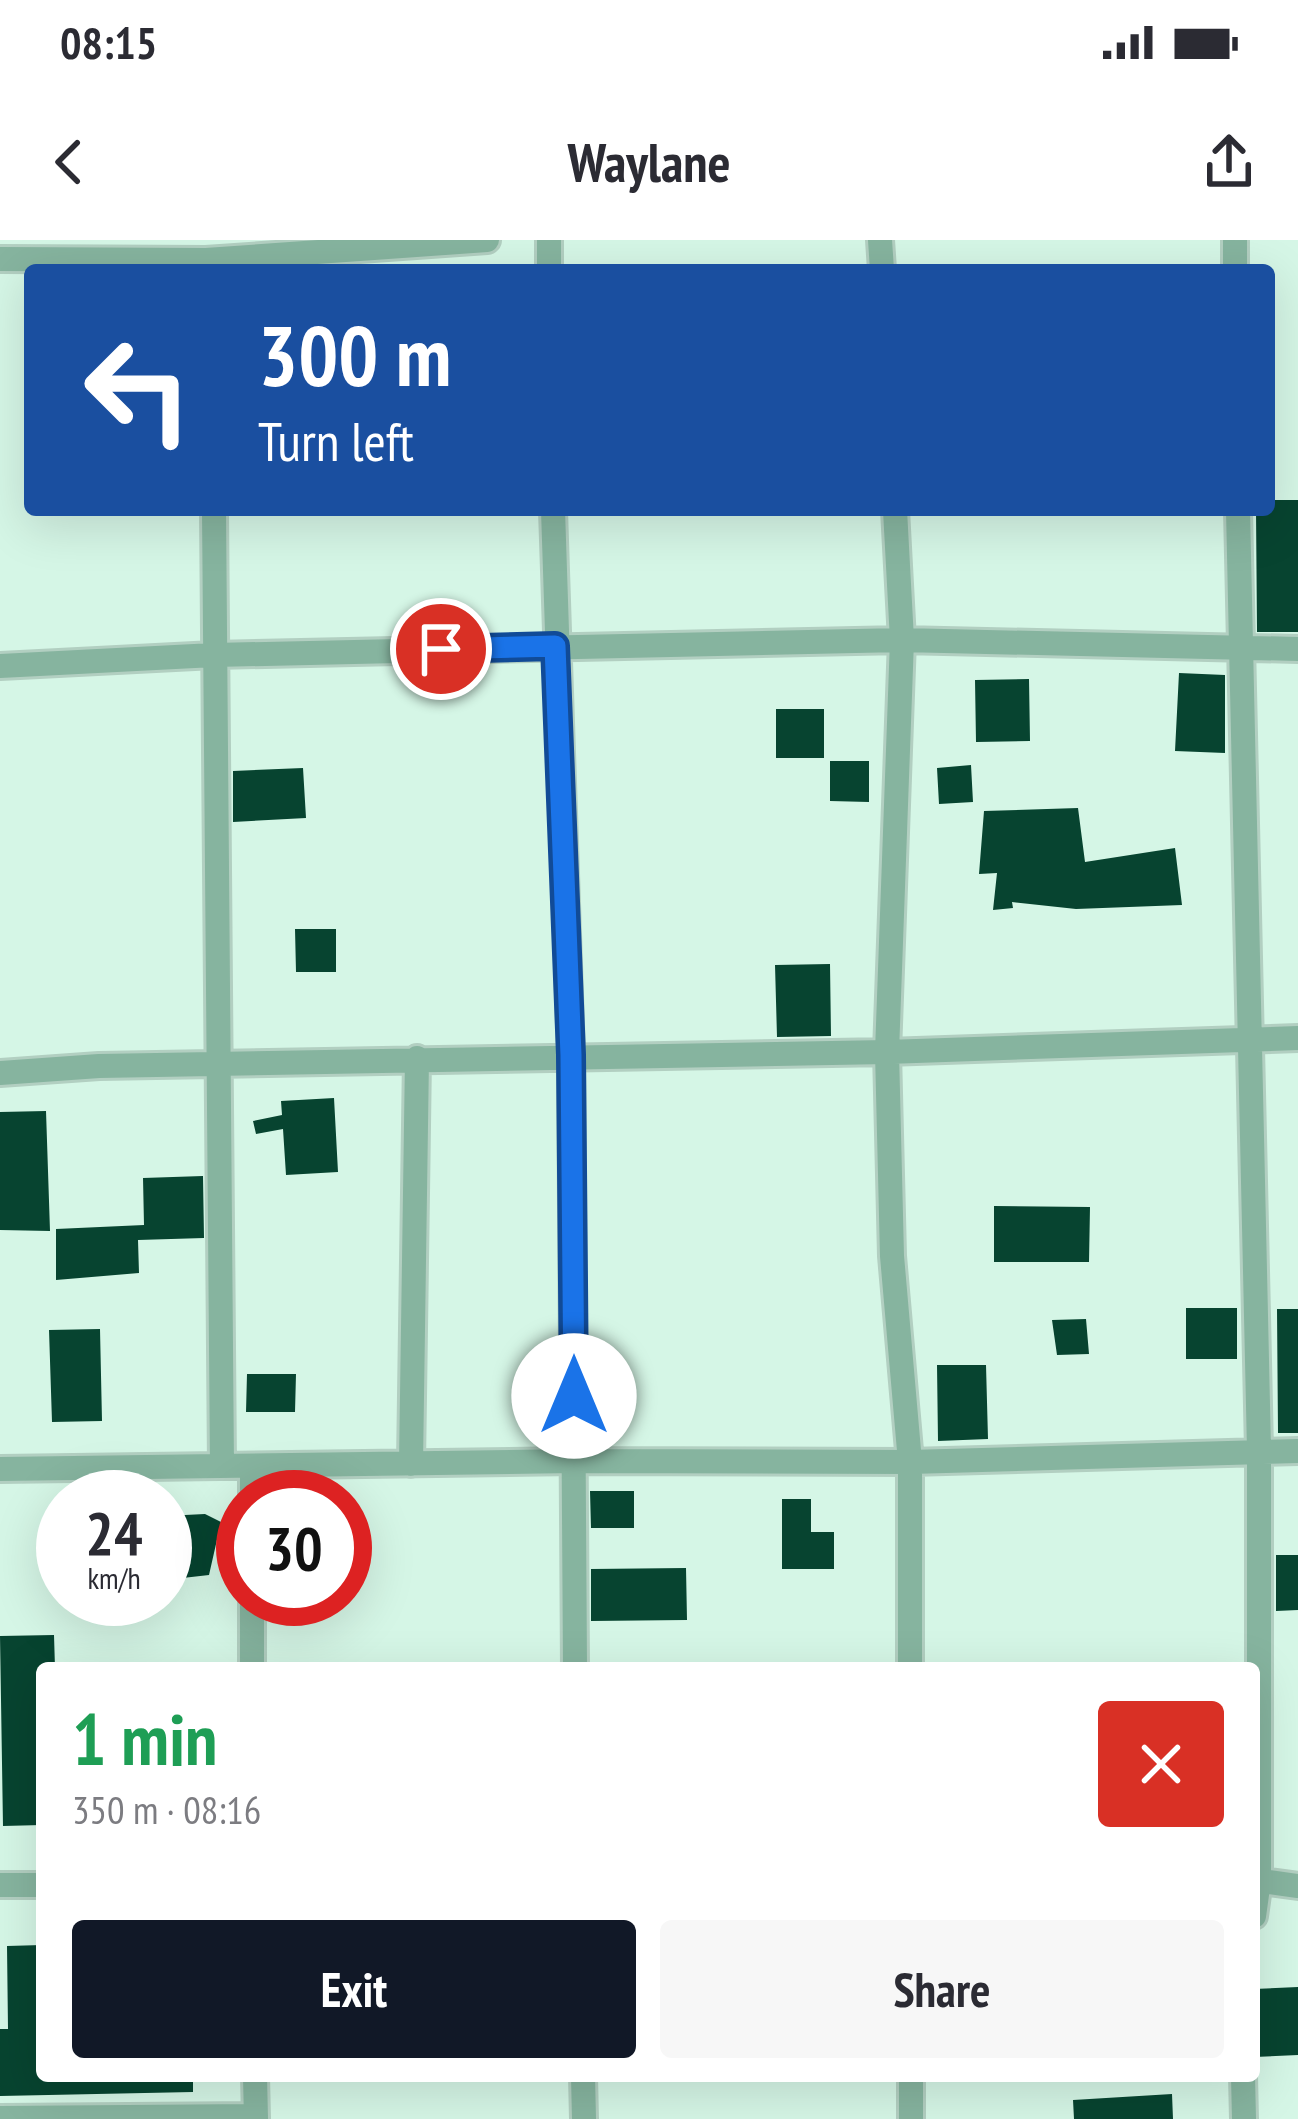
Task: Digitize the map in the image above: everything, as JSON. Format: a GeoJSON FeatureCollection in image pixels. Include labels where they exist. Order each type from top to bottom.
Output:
{"type":"FeatureCollection","features":[{"type":"Feature","properties":{"kind":"street"},"geometry":{"type":"LineString","coordinates":[[0,259],[206,257],[487,240]]}},
{"type":"Feature","properties":{"kind":"street"},"geometry":{"type":"LineString","coordinates":[[214,516],[222,1466]]}},
{"type":"Feature","properties":{"kind":"street"},"geometry":{"type":"LineString","coordinates":[[553,516],[571,1055],[575,1662]]}},
{"type":"Feature","properties":{"kind":"street"},"geometry":{"type":"LineString","coordinates":[[895,516],[902,640],[887,1052],[892,1256],[910,1462],[910,1662]]}},
{"type":"Feature","properties":{"kind":"street"},"geometry":{"type":"LineString","coordinates":[[1238,516],[1259,1450],[1258,1662]]}},
{"type":"Feature","properties":{"kind":"street"},"geometry":{"type":"LineString","coordinates":[[0,667],[214,655],[902,640],[1298,649]]}},
{"type":"Feature","properties":{"kind":"street"},"geometry":{"type":"LineString","coordinates":[[0,1073],[221,1063],[887,1052],[1298,1038]]}},
{"type":"Feature","properties":{"kind":"street"},"geometry":{"type":"LineString","coordinates":[[411,1464],[417,1058]]}},
{"type":"Feature","properties":{"kind":"street"},"geometry":{"type":"LineString","coordinates":[[0,1469],[910,1462],[1298,1450]]}},
{"type":"Feature","properties":{"kind":"street"},"geometry":{"type":"LineString","coordinates":[[252,1626],[252,1662]]}},
{"type":"Feature","properties":{"kind":"street"},"geometry":{"type":"LineString","coordinates":[[1260,1881],[1298,1886]]}},
{"type":"Feature","properties":{"kind":"street"},"geometry":{"type":"LineString","coordinates":[[0,1886],[36,1885]]}},
{"type":"Feature","properties":{"kind":"street"},"geometry":{"type":"LineString","coordinates":[[0,2119],[256,2117],[255,2082]]}},
{"type":"Feature","properties":{"kind":"street"},"geometry":{"type":"LineString","coordinates":[[583,2082],[584,2119]]}},
{"type":"Feature","properties":{"kind":"street"},"geometry":{"type":"LineString","coordinates":[[910,2082],[911,2119]]}},
{"type":"Feature","properties":{"kind":"street"},"geometry":{"type":"LineString","coordinates":[[1243,2082],[1244,2119]]}},
{"type":"Feature","properties":{"kind":"building"},"geometry":{"type":"Polygon","coordinates":[[[1275,500],[1298,500],[1298,632],[1257,632],[1256,516],[1275,516],[1275,500]]]}},
{"type":"Feature","properties":{"kind":"building"},"geometry":{"type":"Polygon","coordinates":[[[1179,673],[1225,675],[1225,753],[1175,751],[1179,673]]]}},
{"type":"Feature","properties":{"kind":"building"},"geometry":{"type":"Polygon","coordinates":[[[1029,679],[1030,741],[976,742],[975,680],[1029,679]]]}},
{"type":"Feature","properties":{"kind":"building"},"geometry":{"type":"Polygon","coordinates":[[[776,709],[824,709],[824,758],[776,758],[776,709]]]}},
{"type":"Feature","properties":{"kind":"building"},"geometry":{"type":"Polygon","coordinates":[[[830,761],[869,761],[869,802],[830,801],[830,761]]]}},
{"type":"Feature","properties":{"kind":"building"},"geometry":{"type":"Polygon","coordinates":[[[971,765],[973,802],[939,804],[937,768],[971,765]]]}},
{"type":"Feature","properties":{"kind":"building"},"geometry":{"type":"Polygon","coordinates":[[[303,768],[306,818],[233,822],[233,771],[303,768]]]}},
{"type":"Feature","properties":{"kind":"building"},"geometry":{"type":"Polygon","coordinates":[[[1078,808],[1085,862],[1175,848],[1182,905],[1076,909],[1012,902],[1013,908],[993,910],[997,873],[979,874],[984,811],[1078,808]]]}},
{"type":"Feature","properties":{"kind":"building"},"geometry":{"type":"Polygon","coordinates":[[[295,929],[336,929],[336,972],[296,972],[295,929]]]}},
{"type":"Feature","properties":{"kind":"building"},"geometry":{"type":"Polygon","coordinates":[[[830,964],[831,1036],[777,1037],[775,965],[830,964]]]}},
{"type":"Feature","properties":{"kind":"building"},"geometry":{"type":"Polygon","coordinates":[[[334,1098],[338,1172],[286,1175],[283,1129],[256,1134],[253,1121],[282,1115],[281,1101],[334,1098]]]}},
{"type":"Feature","properties":{"kind":"building"},"geometry":{"type":"Polygon","coordinates":[[[46,1111],[50,1231],[0,1230],[0,1112],[46,1111]]]}},
{"type":"Feature","properties":{"kind":"building"},"geometry":{"type":"Polygon","coordinates":[[[203,1176],[204,1238],[138,1240],[139,1273],[56,1280],[56,1229],[144,1225],[143,1178],[203,1176]]]}},
{"type":"Feature","properties":{"kind":"building"},"geometry":{"type":"Polygon","coordinates":[[[994,1206],[1090,1207],[1089,1262],[994,1262],[994,1206]]]}},
{"type":"Feature","properties":{"kind":"building"},"geometry":{"type":"Polygon","coordinates":[[[1186,1308],[1237,1308],[1237,1359],[1186,1359],[1186,1308]]]}},
{"type":"Feature","properties":{"kind":"building"},"geometry":{"type":"Polygon","coordinates":[[[1277,1309],[1298,1309],[1298,1433],[1278,1433],[1277,1309]]]}},
{"type":"Feature","properties":{"kind":"building"},"geometry":{"type":"Polygon","coordinates":[[[1086,1319],[1089,1354],[1057,1355],[1052,1320],[1086,1319]]]}},
{"type":"Feature","properties":{"kind":"building"},"geometry":{"type":"Polygon","coordinates":[[[100,1329],[102,1421],[52,1422],[49,1330],[100,1329]]]}},
{"type":"Feature","properties":{"kind":"building"},"geometry":{"type":"Polygon","coordinates":[[[937,1365],[986,1365],[988,1439],[938,1441],[937,1365]]]}},
{"type":"Feature","properties":{"kind":"building"},"geometry":{"type":"Polygon","coordinates":[[[247,1374],[296,1374],[295,1412],[246,1412],[247,1374]]]}},
{"type":"Feature","properties":{"kind":"building"},"geometry":{"type":"Polygon","coordinates":[[[590,1491],[634,1491],[634,1528],[591,1528],[590,1491]]]}},
{"type":"Feature","properties":{"kind":"building"},"geometry":{"type":"Polygon","coordinates":[[[782,1499],[811,1499],[811,1532],[834,1532],[834,1569],[782,1569],[782,1499]]]}},
{"type":"Feature","properties":{"kind":"building"},"geometry":{"type":"Polygon","coordinates":[[[192,1515],[216,1520],[209,1575],[192,1577],[192,1515]]]}},
{"type":"Feature","properties":{"kind":"building"},"geometry":{"type":"Polygon","coordinates":[[[1276,1555],[1298,1555],[1298,1610],[1276,1611],[1276,1555]]]}},
{"type":"Feature","properties":{"kind":"building"},"geometry":{"type":"Polygon","coordinates":[[[686,1568],[687,1620],[591,1621],[591,1569],[686,1568]]]}},
{"type":"Feature","properties":{"kind":"building"},"geometry":{"type":"Polygon","coordinates":[[[54,1635],[55,1662],[36,1662],[36,1825],[3,1826],[0,1636],[54,1635]]]}},
{"type":"Feature","properties":{"kind":"building"},"geometry":{"type":"Polygon","coordinates":[[[36,1945],[36,2082],[193,2082],[193,2092],[0,2096],[0,2029],[8,2029],[7,1946],[36,1945]]]}},
{"type":"Feature","properties":{"kind":"building"},"geometry":{"type":"Polygon","coordinates":[[[1298,1987],[1298,2055],[1260,2057],[1260,1989],[1298,1987]]]}},
{"type":"Feature","properties":{"kind":"building"},"geometry":{"type":"Polygon","coordinates":[[[1172,2094],[1173,2119],[1074,2119],[1073,2100],[1172,2094]]]}},
{"type":"Feature","properties":{"kind":"route"},"geometry":{"type":"LineString","coordinates":[[441,649],[555,646],[571,1055],[574,1396]]}}]}
